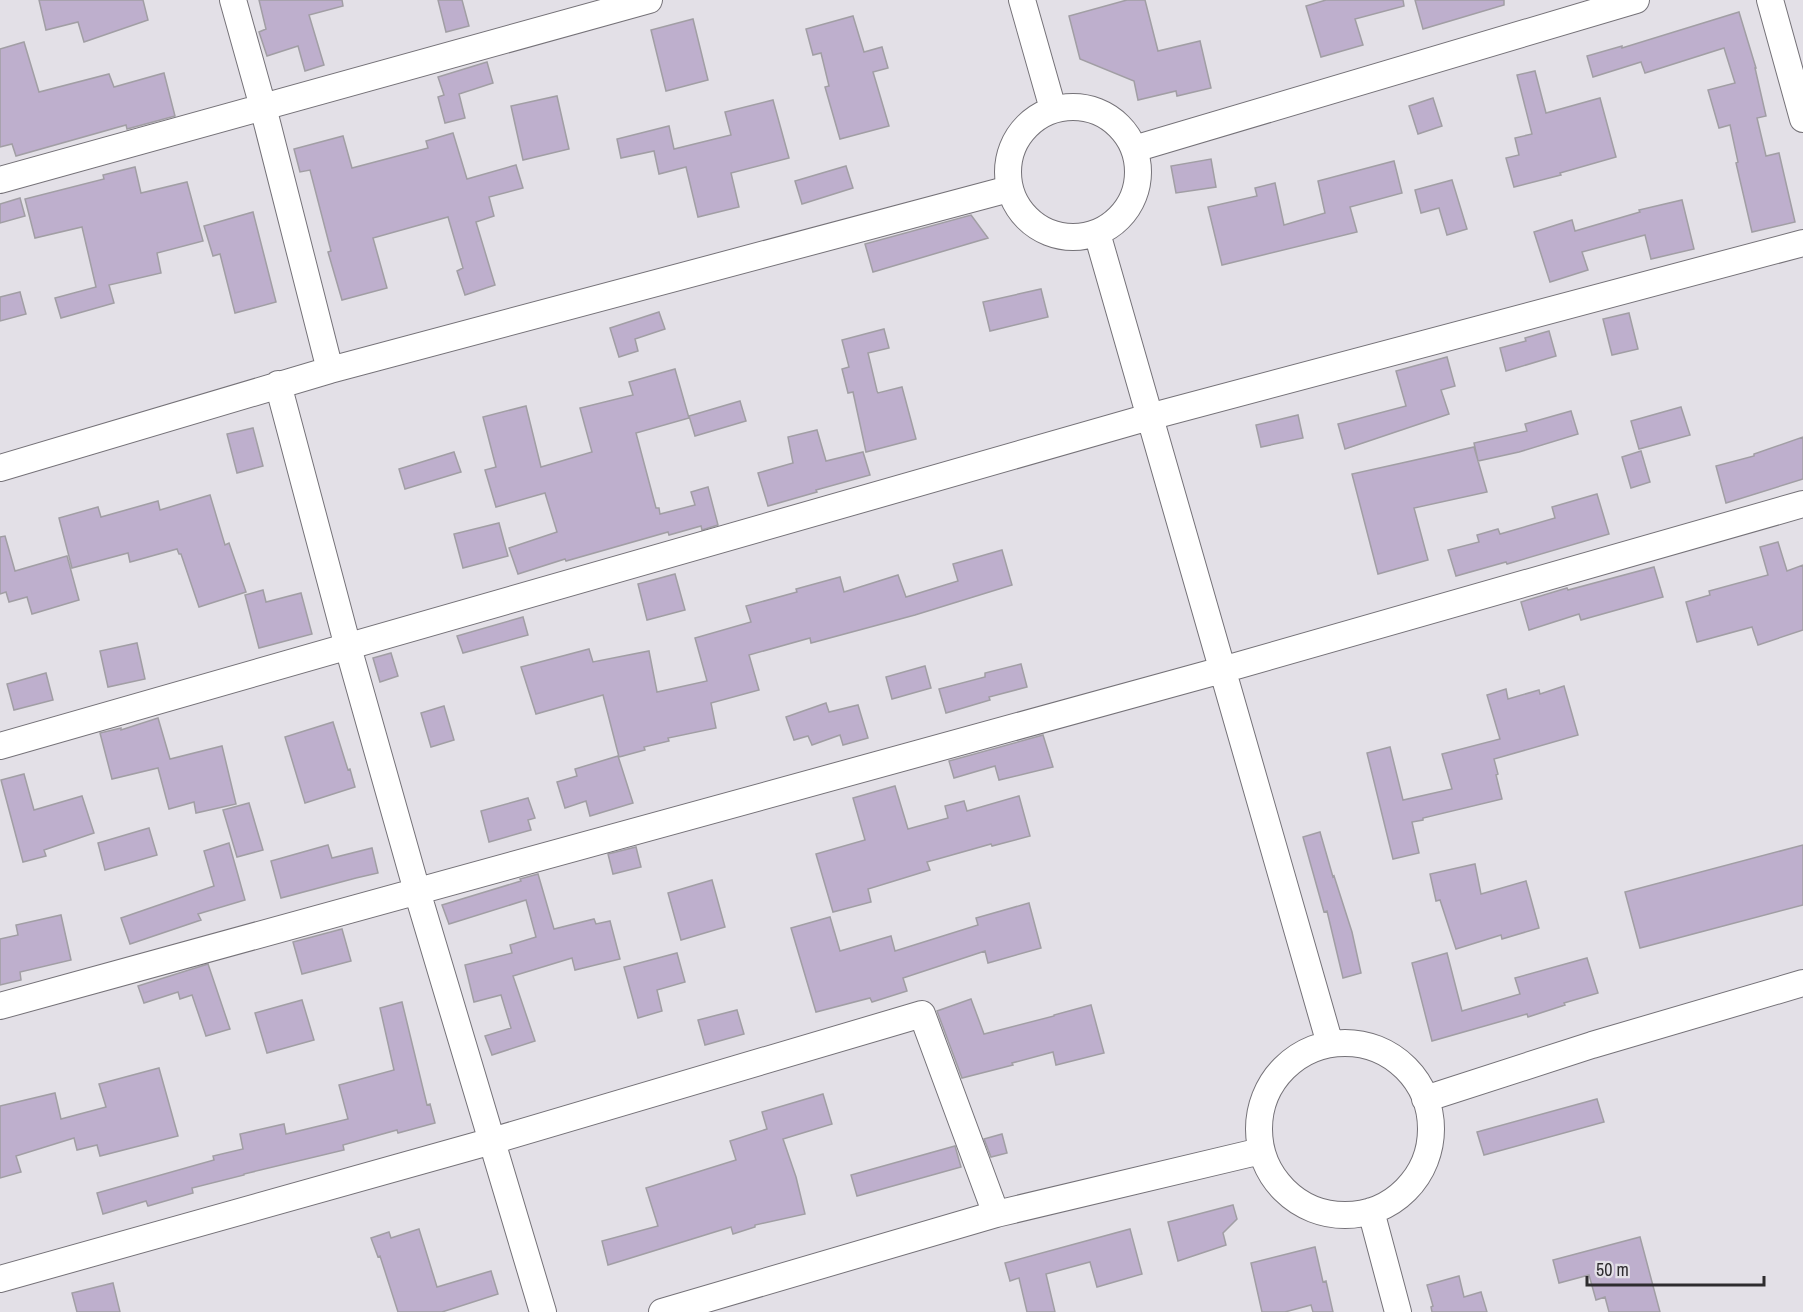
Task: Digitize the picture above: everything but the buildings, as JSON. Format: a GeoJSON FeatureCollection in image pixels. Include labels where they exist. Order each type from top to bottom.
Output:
{"type":"FeatureCollection","features":[{"type":"Feature","properties":{"kind":"street"},"geometry":{"type":"LineString","coordinates":[[233,0],[263,107],[330,370]]}},
{"type":"Feature","properties":{"kind":"street"},"geometry":{"type":"LineString","coordinates":[[0,180],[649,0]]}},
{"type":"Feature","properties":{"kind":"street"},"geometry":{"type":"LineString","coordinates":[[1134,148],[1636,0]]}},
{"type":"Feature","properties":{"kind":"street"},"geometry":{"type":"LineString","coordinates":[[1770,0],[1803,119]]}},
{"type":"Feature","properties":{"kind":"street"},"geometry":{"type":"LineString","coordinates":[[1025,1],[1053,109]]}},
{"type":"Feature","properties":{"kind":"street"},"geometry":{"type":"LineString","coordinates":[[1069,106],[1102,113],[1116,122],[1127,134],[1134,148],[1138,163],[1136,192],[1121,217],[1097,233],[1081,237],[1065,237],[1036,226],[1024,216],[1009,189],[1007,172],[1009,156],[1015,140],[1038,116],[1053,109],[1069,106]]}},
{"type":"Feature","properties":{"kind":"street"},"geometry":{"type":"LineString","coordinates":[[0,468],[278,384],[1009,189]]}},
{"type":"Feature","properties":{"kind":"street"},"geometry":{"type":"LineString","coordinates":[[1097,233],[1330,1044]]}},
{"type":"Feature","properties":{"kind":"street"},"geometry":{"type":"LineString","coordinates":[[0,746],[1149,417],[1803,243]]}},
{"type":"Feature","properties":{"kind":"street"},"geometry":{"type":"LineString","coordinates":[[278,384],[348,647],[417,891],[543,1312]]}},
{"type":"Feature","properties":{"kind":"street"},"geometry":{"type":"LineString","coordinates":[[0,1006],[1222,670],[1803,504]]}},
{"type":"Feature","properties":{"kind":"street"},"geometry":{"type":"LineString","coordinates":[[1425,1099],[1592,1045],[1803,983]]}},
{"type":"Feature","properties":{"kind":"street"},"geometry":{"type":"LineString","coordinates":[[0,1279],[492,1141],[922,1014],[996,1214]]}},
{"type":"Feature","properties":{"kind":"street"},"geometry":{"type":"LineString","coordinates":[[1330,1044],[1359,1044],[1384,1053],[1410,1073],[1425,1099],[1431,1133],[1423,1164],[1406,1190],[1392,1201],[1371,1211],[1345,1215],[1320,1212],[1308,1207],[1282,1189],[1272,1176],[1261,1151],[1259,1118],[1266,1094],[1273,1082],[1284,1068],[1301,1055],[1330,1044]]}},
{"type":"Feature","properties":{"kind":"street"},"geometry":{"type":"LineString","coordinates":[[663,1312],[996,1214],[1261,1151]]}},
{"type":"Feature","properties":{"kind":"street"},"geometry":{"type":"LineString","coordinates":[[1371,1211],[1398,1312]]}}]}
